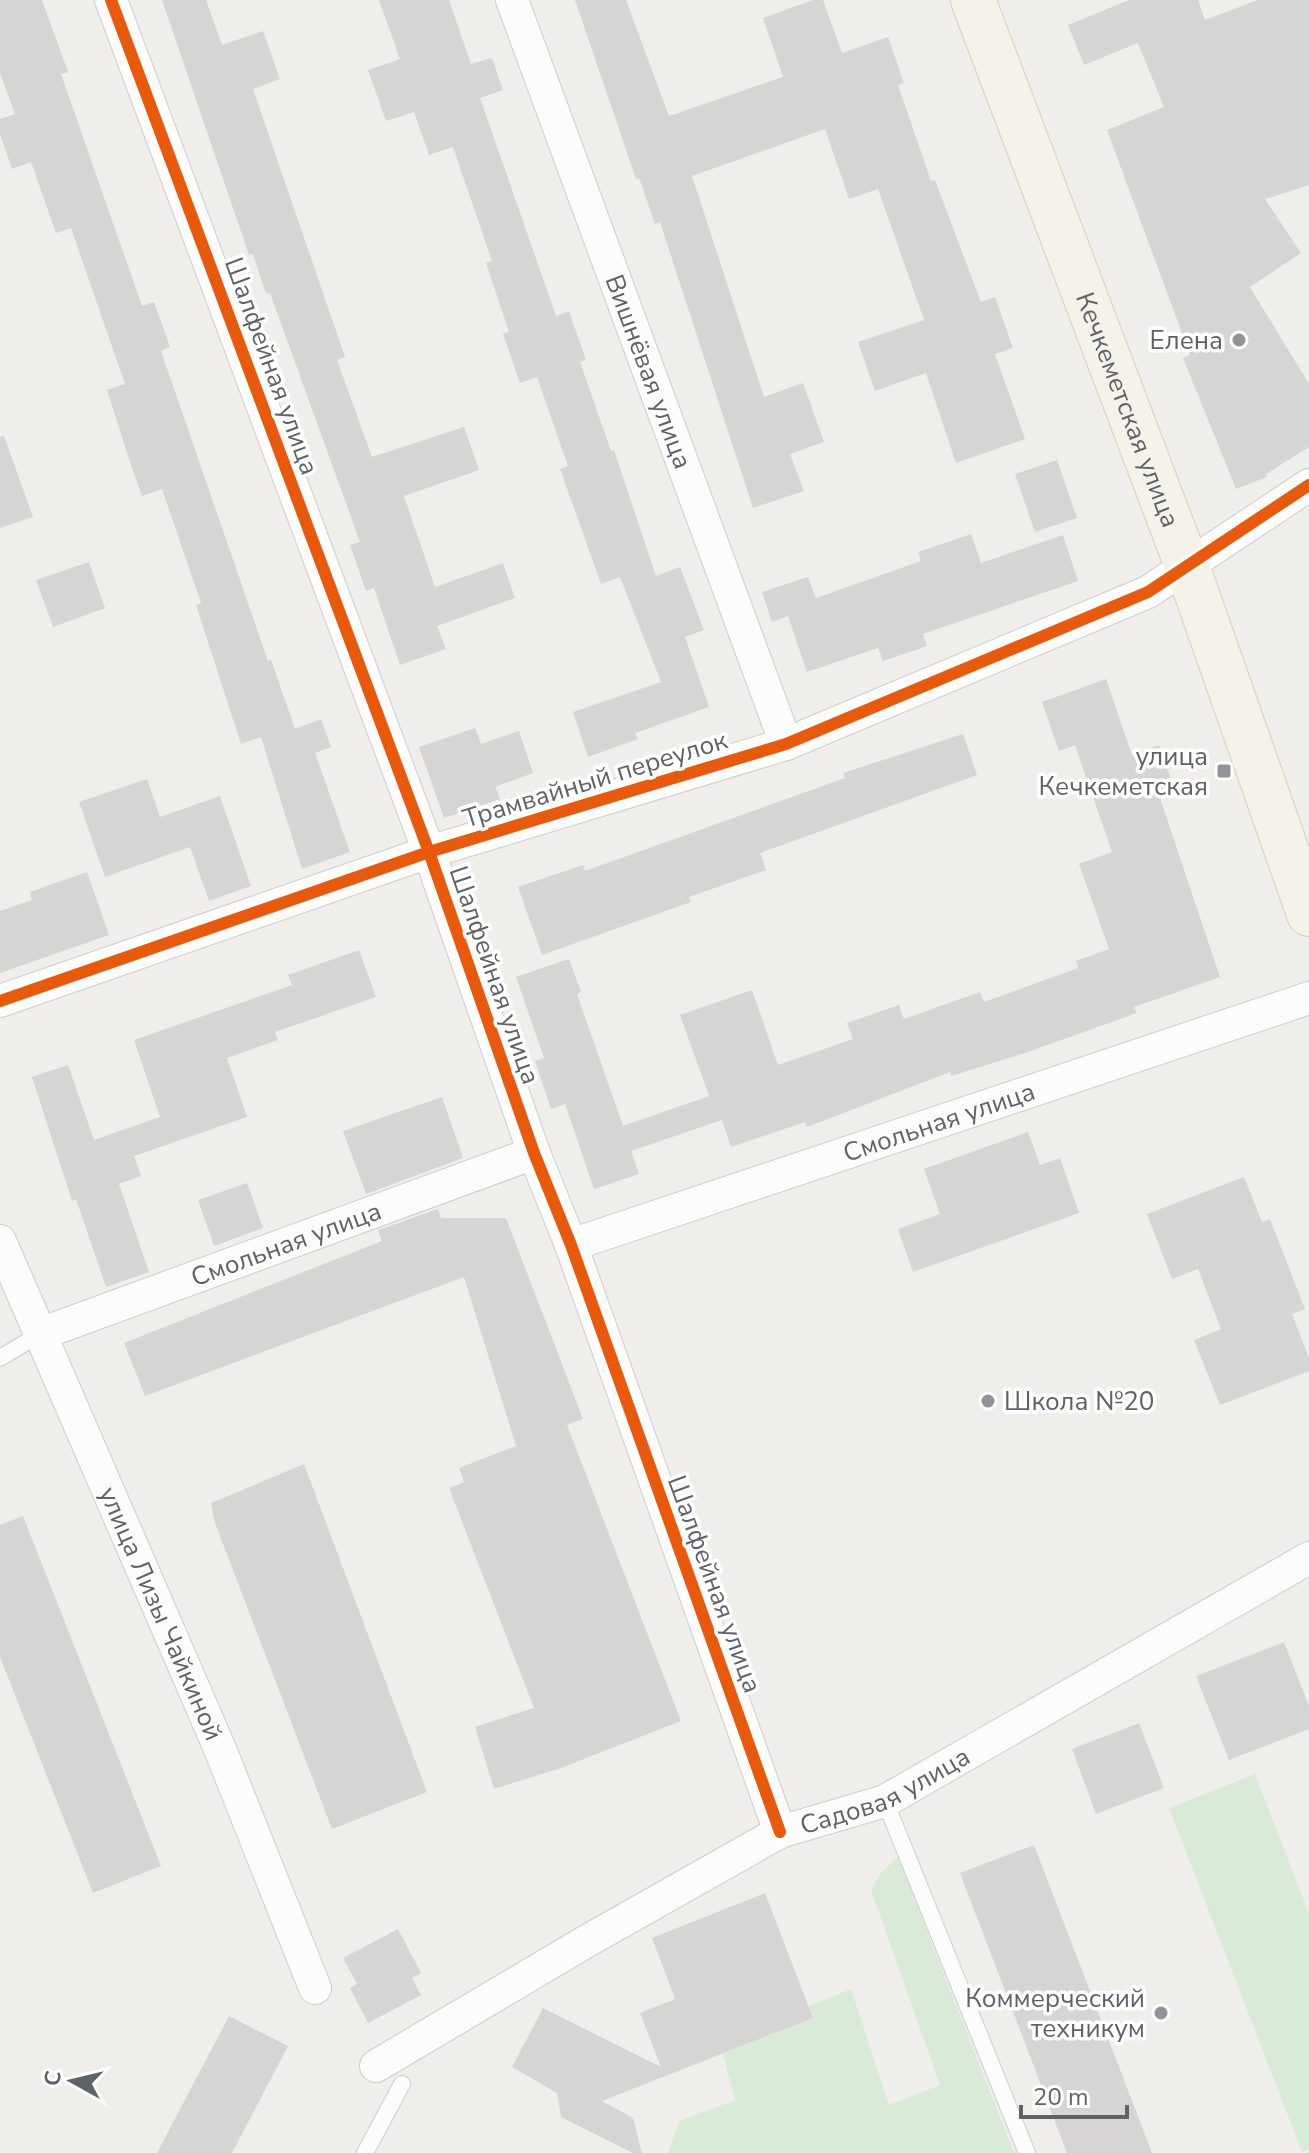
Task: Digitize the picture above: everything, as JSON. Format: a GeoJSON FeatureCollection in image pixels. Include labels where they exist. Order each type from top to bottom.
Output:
{"type":"FeatureCollection","features":[{"type":"Feature","properties":{"kind":"main road","name":"Кечкеметская улица"},"geometry":{"type":"LineString","coordinates":[[973,0],[1186,563],[1309,914]]}},
{"type":"Feature","properties":{"kind":"street","name":"Шалфейная улица"},"geometry":{"type":"LineString","coordinates":[[111,0],[429,852],[534,1153],[571,1245],[780,1832]]}},
{"type":"Feature","properties":{"kind":"street","name":"Вишнёвая улица"},"geometry":{"type":"LineString","coordinates":[[512,0],[786,744]]}},
{"type":"Feature","properties":{"kind":"street","name":"Трамвайный переулок"},"geometry":{"type":"LineString","coordinates":[[0,1001],[429,852],[786,744],[1148,592],[1186,563],[1309,485]]}},
{"type":"Feature","properties":{"kind":"street","name":"Смольная улица"},"geometry":{"type":"LineString","coordinates":[[571,1245],[1309,998]]}},
{"type":"Feature","properties":{"kind":"street","name":"Смольная улица"},"geometry":{"type":"LineString","coordinates":[[40,1334],[534,1153]]}},
{"type":"Feature","properties":{"kind":"street","name":"улица Лизы Чайкиной"},"geometry":{"type":"LineString","coordinates":[[0,1241],[220,1749],[315,1988]]}},
{"type":"Feature","properties":{"kind":"street","name":"Садовая улица"},"geometry":{"type":"LineString","coordinates":[[389,2075],[587,1941],[780,1832],[885,1801],[1309,1558]]}},
{"type":"Feature","properties":{"kind":"lane"},"geometry":{"type":"LineString","coordinates":[[0,1358],[40,1334]]}},
{"type":"Feature","properties":{"kind":"lane"},"geometry":{"type":"LineString","coordinates":[[885,1801],[1027,2153]]}},
{"type":"Feature","properties":{"kind":"lane"},"geometry":{"type":"LineString","coordinates":[[365,2153],[389,2075]]}},
{"type":"Feature","properties":{"kind":"green space"},"geometry":{"type":"Polygon","coordinates":[[[1255,1774],[1309,1914],[1309,2149],[1302,2152],[1169,1808],[1255,1774]]]}},
{"type":"Feature","properties":{"kind":"green space"},"geometry":{"type":"Polygon","coordinates":[[[898,1857],[1014,2153],[668,2153],[679,2121],[735,2100],[723,2054],[813,2018],[809,2006],[851,1989],[889,2105],[940,2085],[871,1890],[881,1873],[898,1857]]]}},
{"type":"Feature","properties":{"kind":"building"},"geometry":{"type":"Polygon","coordinates":[[[0,0],[42,0],[68,72],[61,74],[142,306],[154,302],[170,347],[161,351],[268,661],[271,660],[295,729],[321,719],[331,747],[315,753],[350,852],[302,869],[261,737],[241,744],[196,605],[201,603],[162,489],[142,496],[130,462],[107,390],[125,384],[71,228],[56,233],[31,162],[12,169],[0,134],[0,119],[15,114],[0,73],[0,0]]]}},
{"type":"Feature","properties":{"kind":"building"},"geometry":{"type":"Polygon","coordinates":[[[162,0],[206,0],[222,45],[263,31],[280,79],[253,89],[345,357],[337,360],[372,457],[464,427],[479,470],[404,496],[435,587],[503,563],[515,598],[437,626],[446,649],[400,665],[374,588],[366,591],[350,545],[360,542],[270,293],[266,294],[253,254],[249,255],[162,0]]]}},
{"type":"Feature","properties":{"kind":"building"},"geometry":{"type":"Polygon","coordinates":[[[379,0],[449,0],[471,64],[492,58],[503,90],[480,98],[556,316],[569,311],[586,360],[580,362],[611,451],[614,450],[656,576],[680,567],[704,630],[685,637],[709,707],[635,733],[638,739],[588,757],[573,712],[661,682],[620,577],[601,584],[560,469],[568,466],[537,377],[520,383],[503,334],[509,332],[486,263],[492,261],[453,147],[429,155],[414,112],[386,121],[368,70],[400,59],[379,0]]]}},
{"type":"Feature","properties":{"kind":"building"},"geometry":{"type":"Polygon","coordinates":[[[575,0],[626,0],[669,116],[783,77],[763,18],[813,0],[823,0],[842,53],[888,37],[904,83],[898,85],[931,181],[935,180],[981,302],[995,297],[1013,348],[995,354],[1025,439],[956,463],[926,373],[875,391],[858,342],[924,320],[878,189],[849,199],[825,129],[692,176],[764,397],[803,383],[824,442],[790,454],[804,491],[753,508],[660,222],[655,224],[639,178],[636,179],[575,0]]]}},
{"type":"Feature","properties":{"kind":"building"},"geometry":{"type":"Polygon","coordinates":[[[1129,0],[1198,0],[1205,20],[1258,0],[1309,0],[1309,185],[1265,199],[1301,253],[1250,287],[1309,384],[1309,447],[1266,474],[1267,477],[1236,489],[1183,358],[1190,355],[1107,130],[1164,107],[1138,43],[1084,65],[1068,25],[1129,0]]]}},
{"type":"Feature","properties":{"kind":"building"},"geometry":{"type":"Polygon","coordinates":[[[4,436],[33,517],[0,528],[0,437],[4,436]]]}},
{"type":"Feature","properties":{"kind":"building"},"geometry":{"type":"Polygon","coordinates":[[[1057,460],[1077,518],[1035,532],[1015,474],[1057,460]]]}},
{"type":"Feature","properties":{"kind":"building"},"geometry":{"type":"Polygon","coordinates":[[[971,534],[981,563],[1063,535],[1078,581],[923,634],[927,646],[883,661],[878,648],[807,672],[788,616],[772,622],[762,592],[808,577],[816,598],[921,561],[918,552],[971,534]]]}},
{"type":"Feature","properties":{"kind":"building"},"geometry":{"type":"Polygon","coordinates":[[[89,562],[105,608],[53,627],[36,580],[89,562]]]}},
{"type":"Feature","properties":{"kind":"building"},"geometry":{"type":"Polygon","coordinates":[[[1106,679],[1132,755],[1159,745],[1176,793],[1160,798],[1220,977],[1134,1007],[1137,1013],[1025,1053],[951,1076],[950,1072],[807,1127],[805,1122],[731,1147],[722,1120],[631,1151],[639,1174],[594,1189],[565,1104],[551,1109],[535,1061],[544,1058],[516,977],[569,959],[581,992],[577,994],[623,1126],[709,1096],[680,1015],[752,990],[778,1065],[853,1039],[847,1023],[899,1005],[904,1019],[980,992],[984,1002],[1078,968],[1076,961],[1109,949],[1079,864],[1112,852],[1075,745],[1059,751],[1042,702],[1106,679]]]}},
{"type":"Feature","properties":{"kind":"building"},"geometry":{"type":"Polygon","coordinates":[[[475,728],[481,744],[519,731],[533,773],[495,787],[500,799],[444,818],[419,747],[475,728]]]}},
{"type":"Feature","properties":{"kind":"building"},"geometry":{"type":"Polygon","coordinates":[[[963,734],[977,775],[760,853],[766,870],[689,897],[691,902],[542,955],[518,887],[583,865],[585,871],[845,778],[843,773],[963,734]]]}},
{"type":"Feature","properties":{"kind":"building"},"geometry":{"type":"Polygon","coordinates":[[[147,779],[160,817],[220,796],[251,886],[209,901],[190,847],[105,877],[79,802],[147,779]]]}},
{"type":"Feature","properties":{"kind":"building"},"geometry":{"type":"Polygon","coordinates":[[[87,872],[109,935],[0,973],[0,911],[32,900],[30,892],[87,872]]]}},
{"type":"Feature","properties":{"kind":"building"},"geometry":{"type":"Polygon","coordinates":[[[359,950],[376,997],[275,1032],[278,1040],[227,1058],[247,1117],[134,1156],[141,1176],[119,1184],[149,1272],[106,1287],[76,1199],[72,1201],[32,1077],[68,1065],[94,1140],[160,1117],[134,1040],[292,985],[288,975],[359,950]]]}},
{"type":"Feature","properties":{"kind":"building"},"geometry":{"type":"Polygon","coordinates":[[[442,1097],[463,1158],[366,1194],[343,1131],[442,1097]]]}},
{"type":"Feature","properties":{"kind":"building"},"geometry":{"type":"Polygon","coordinates":[[[1028,1132],[1040,1165],[1060,1158],[1079,1213],[913,1272],[898,1229],[940,1214],[924,1169],[1028,1132]]]}},
{"type":"Feature","properties":{"kind":"building"},"geometry":{"type":"Polygon","coordinates":[[[1244,1177],[1262,1222],[1270,1219],[1305,1309],[1292,1314],[1309,1358],[1309,1371],[1220,1405],[1194,1340],[1221,1329],[1198,1269],[1172,1279],[1147,1214],[1244,1177]]]}},
{"type":"Feature","properties":{"kind":"building"},"geometry":{"type":"Polygon","coordinates":[[[247,1183],[263,1228],[214,1246],[198,1200],[247,1183]]]}},
{"type":"Feature","properties":{"kind":"building"},"geometry":{"type":"Polygon","coordinates":[[[438,1209],[441,1218],[506,1218],[583,1419],[567,1425],[681,1721],[561,1768],[494,1789],[475,1727],[534,1708],[449,1488],[464,1482],[459,1468],[516,1446],[464,1277],[145,1396],[124,1343],[382,1241],[378,1230],[438,1209]]]}},
{"type":"Feature","properties":{"kind":"building"},"geometry":{"type":"Polygon","coordinates":[[[304,1464],[427,1792],[332,1829],[215,1523],[211,1503],[304,1464]]]}},
{"type":"Feature","properties":{"kind":"building"},"geometry":{"type":"Polygon","coordinates":[[[23,1516],[161,1866],[93,1893],[0,1657],[0,1525],[23,1516]]]}},
{"type":"Feature","properties":{"kind":"building"},"geometry":{"type":"Polygon","coordinates":[[[1284,1642],[1309,1706],[1309,1729],[1229,1760],[1196,1676],[1284,1642]]]}},
{"type":"Feature","properties":{"kind":"building"},"geometry":{"type":"Polygon","coordinates":[[[1139,1723],[1164,1788],[1096,1814],[1072,1749],[1139,1723]]]}},
{"type":"Feature","properties":{"kind":"building"},"geometry":{"type":"Polygon","coordinates":[[[1034,1845],[1152,2153],[1067,2153],[960,1873],[1034,1845]]]}},
{"type":"Feature","properties":{"kind":"building"},"geometry":{"type":"Polygon","coordinates":[[[765,1893],[813,2018],[602,2101],[633,2118],[642,2153],[633,2153],[561,2117],[557,2093],[512,2067],[543,2008],[661,2067],[640,2013],[675,1999],[652,1938],[765,1893]]]}},
{"type":"Feature","properties":{"kind":"building"},"geometry":{"type":"Polygon","coordinates":[[[398,1929],[421,1973],[412,1978],[421,1995],[368,2023],[350,1988],[357,1984],[343,1958],[398,1929]]]}},
{"type":"Feature","properties":{"kind":"building"},"geometry":{"type":"Polygon","coordinates":[[[229,2016],[288,2046],[232,2153],[157,2153],[229,2016]]]}},
{"type":"Feature","properties":{"kind":"cycle path"},"geometry":{"type":"LineString","coordinates":[[111,0],[429,852],[534,1153],[571,1245],[780,1832]]}},
{"type":"Feature","properties":{"kind":"cycle path"},"geometry":{"type":"LineString","coordinates":[[0,1001],[429,852],[786,744],[1148,592],[1309,485]]}},
{"type":"Feature","properties":{"kind":"place","name":"Елена"},"geometry":{"type":"Point","coordinates":[1239,340]}},
{"type":"Feature","properties":{"kind":"place","name":"улица Кечкеметская"},"geometry":{"type":"Point","coordinates":[1224,771]}},
{"type":"Feature","properties":{"kind":"place","name":"Школа №20"},"geometry":{"type":"Point","coordinates":[988,1401]}},
{"type":"Feature","properties":{"kind":"place","name":"Коммерческий техникум"},"geometry":{"type":"Point","coordinates":[1161,2013]}}]}
